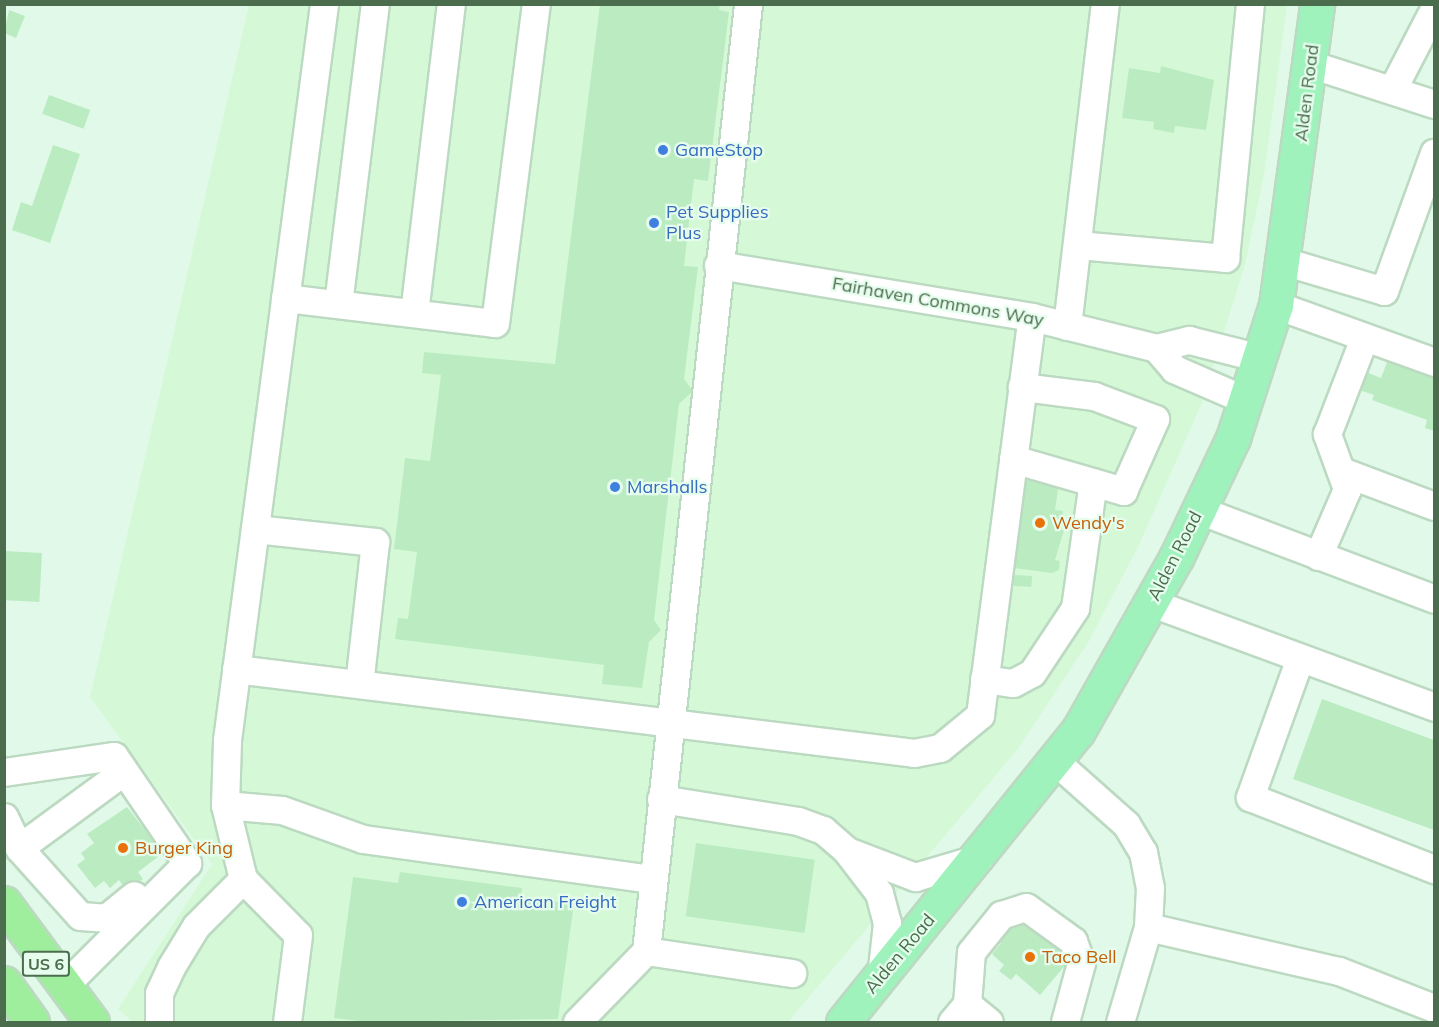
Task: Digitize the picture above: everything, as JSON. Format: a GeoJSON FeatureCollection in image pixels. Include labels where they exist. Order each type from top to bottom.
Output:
{"type":"FeatureCollection","features":[{"type":"Feature","properties":{"kind":"highway","name":"US 6"},"geometry":{"type":"LineString","coordinates":[[4,903],[63,987],[92,1023]]}},
{"type":"Feature","properties":{"kind":"highway","name":"US 6"},"geometry":{"type":"LineString","coordinates":[[4,983],[32,1023]]}},
{"type":"Feature","properties":{"kind":"main road","name":"Alden Road"},"geometry":{"type":"LineString","coordinates":[[843,1023],[979,858],[1055,761],[1118,667],[1199,510],[1233,438],[1256,357],[1276,306],[1317,4]]}},
{"type":"Feature","properties":{"kind":"street"},"geometry":{"type":"LineString","coordinates":[[287,1023],[298,935],[243,879],[225,805],[236,669],[324,4]]}},
{"type":"Feature","properties":{"kind":"street"},"geometry":{"type":"LineString","coordinates":[[338,304],[375,4]]}},
{"type":"Feature","properties":{"kind":"street"},"geometry":{"type":"LineString","coordinates":[[414,313],[451,4]]}},
{"type":"Feature","properties":{"kind":"street"},"geometry":{"type":"LineString","coordinates":[[285,298],[495,323],[536,4]]}},
{"type":"Feature","properties":{"kind":"street"},"geometry":{"type":"LineString","coordinates":[[577,1023],[646,951],[718,265],[748,4]]}},
{"type":"Feature","properties":{"kind":"street"},"geometry":{"type":"LineString","coordinates":[[1067,326],[1106,4]]}},
{"type":"Feature","properties":{"kind":"street"},"geometry":{"type":"LineString","coordinates":[[1077,245],[1225,258],[1250,4]]}},
{"type":"Feature","properties":{"kind":"street"},"geometry":{"type":"LineString","coordinates":[[1393,88],[1433,17]]}},
{"type":"Feature","properties":{"kind":"street"},"geometry":{"type":"LineString","coordinates":[[1310,64],[1393,88],[1434,105]]}},
{"type":"Feature","properties":{"kind":"street"},"geometry":{"type":"LineString","coordinates":[[1283,261],[1384,291],[1434,153]]}},
{"type":"Feature","properties":{"kind":"street","name":"Fairhaven Commons Way"},"geometry":{"type":"LineString","coordinates":[[718,265],[1032,316],[1156,348],[1189,340],[1256,357]]}},
{"type":"Feature","properties":{"kind":"street"},"geometry":{"type":"LineString","coordinates":[[1276,306],[1434,362]]}},
{"type":"Feature","properties":{"kind":"street"},"geometry":{"type":"LineString","coordinates":[[236,669],[914,753],[940,748],[980,715],[1032,316]]}},
{"type":"Feature","properties":{"kind":"street"},"geometry":{"type":"LineString","coordinates":[[1318,556],[1347,489],[1328,434],[1364,338]]}},
{"type":"Feature","properties":{"kind":"street"},"geometry":{"type":"LineString","coordinates":[[1156,348],[1174,369],[1243,399]]}},
{"type":"Feature","properties":{"kind":"street"},"geometry":{"type":"LineString","coordinates":[[1013,459],[1123,491],[1155,419],[1094,396],[1022,387]]}},
{"type":"Feature","properties":{"kind":"street"},"geometry":{"type":"LineString","coordinates":[[1341,471],[1434,506]]}},
{"type":"Feature","properties":{"kind":"street"},"geometry":{"type":"LineString","coordinates":[[984,679],[1013,683],[1032,673],[1075,608],[1093,483]]}},
{"type":"Feature","properties":{"kind":"street"},"geometry":{"type":"LineString","coordinates":[[1199,510],[1434,599]]}},
{"type":"Feature","properties":{"kind":"street"},"geometry":{"type":"LineString","coordinates":[[255,529],[375,542],[359,684]]}},
{"type":"Feature","properties":{"kind":"street"},"geometry":{"type":"LineString","coordinates":[[1152,603],[1434,707]]}},
{"type":"Feature","properties":{"kind":"street"},"geometry":{"type":"LineString","coordinates":[[1300,658],[1250,797],[1434,869]]}},
{"type":"Feature","properties":{"kind":"street"},"geometry":{"type":"LineString","coordinates":[[1055,761],[1105,803],[1143,852],[1150,888],[1148,927],[1120,1023]]}},
{"type":"Feature","properties":{"kind":"street"},"geometry":{"type":"LineString","coordinates":[[4,772],[119,763]]}},
{"type":"Feature","properties":{"kind":"street"},"geometry":{"type":"LineString","coordinates":[[19,848],[119,763]]}},
{"type":"Feature","properties":{"kind":"street"},"geometry":{"type":"LineString","coordinates":[[119,763],[184,859]]}},
{"type":"Feature","properties":{"kind":"street"},"geometry":{"type":"LineString","coordinates":[[661,799],[798,820],[823,830],[846,850],[879,893],[887,923],[881,977]]}},
{"type":"Feature","properties":{"kind":"street"},"geometry":{"type":"LineString","coordinates":[[225,805],[282,810],[363,839],[653,879]]}},
{"type":"Feature","properties":{"kind":"street"},"geometry":{"type":"LineString","coordinates":[[4,817],[19,848],[80,915],[106,918],[184,859]]}},
{"type":"Feature","properties":{"kind":"street"},"geometry":{"type":"LineString","coordinates":[[846,850],[915,877],[979,858]]}},
{"type":"Feature","properties":{"kind":"street"},"geometry":{"type":"LineString","coordinates":[[63,987],[184,859]]}},
{"type":"Feature","properties":{"kind":"street"},"geometry":{"type":"LineString","coordinates":[[159,1023],[159,993],[171,967],[196,926],[243,879]]}},
{"type":"Feature","properties":{"kind":"street"},"geometry":{"type":"LineString","coordinates":[[989,1023],[960,1013],[971,952],[1001,915],[1026,907],[1073,941],[1081,963],[1065,1023]]}},
{"type":"Feature","properties":{"kind":"street"},"geometry":{"type":"LineString","coordinates":[[1148,927],[1339,971],[1434,1008]]}},
{"type":"Feature","properties":{"kind":"street"},"geometry":{"type":"LineString","coordinates":[[646,951],[792,973]]}},
{"type":"Feature","properties":{"kind":"shaded area"},"geometry":{"type":"Polygon","coordinates":[[[249,5],[1287,5],[1264,175],[1245,265],[1201,405],[1139,545],[1089,641],[1017,750],[788,1022],[133,1022],[118,1009],[212,864],[90,697],[249,5]]]}},
{"type":"Feature","properties":{"kind":"building"},"geometry":{"type":"Polygon","coordinates":[[[600,4],[720,4],[719,10],[729,12],[708,181],[694,179],[684,266],[698,267],[684,379],[693,391],[679,404],[654,620],[661,630],[649,642],[642,688],[602,684],[604,665],[395,639],[398,618],[408,619],[417,552],[394,549],[405,458],[430,461],[441,375],[422,373],[424,352],[555,364],[600,4]]]}},
{"type":"Feature","properties":{"kind":"building"},"geometry":{"type":"Polygon","coordinates":[[[9,10],[25,16],[16,38],[4,33],[9,10]]]}},
{"type":"Feature","properties":{"kind":"building"},"geometry":{"type":"Polygon","coordinates":[[[1161,66],[1214,80],[1206,130],[1175,126],[1174,133],[1153,129],[1154,122],[1122,118],[1129,68],[1160,73],[1161,66]]]}},
{"type":"Feature","properties":{"kind":"building"},"geometry":{"type":"Polygon","coordinates":[[[49,95],[90,110],[84,129],[42,114],[49,95]]]}},
{"type":"Feature","properties":{"kind":"building"},"geometry":{"type":"Polygon","coordinates":[[[53,145],[80,154],[50,243],[12,230],[21,202],[32,206],[53,145]]]}},
{"type":"Feature","properties":{"kind":"building"},"geometry":{"type":"Polygon","coordinates":[[[1389,357],[1434,373],[1434,431],[1425,428],[1427,420],[1372,400],[1374,395],[1359,390],[1366,372],[1381,378],[1389,357]]]}},
{"type":"Feature","properties":{"kind":"building","name":"Wendy's"},"geometry":{"type":"Polygon","coordinates":[[[1019,477],[1059,483],[1055,510],[1063,511],[1060,529],[1064,530],[1055,560],[1060,561],[1059,570],[1052,573],[1014,568],[1019,477]]]}},
{"type":"Feature","properties":{"kind":"building"},"geometry":{"type":"Polygon","coordinates":[[[4,551],[42,553],[39,602],[4,600],[4,551]]]}},
{"type":"Feature","properties":{"kind":"building"},"geometry":{"type":"Polygon","coordinates":[[[1014,575],[1032,576],[1031,587],[1013,586],[1014,575]]]}},
{"type":"Feature","properties":{"kind":"building"},"geometry":{"type":"Polygon","coordinates":[[[1322,699],[1434,740],[1434,830],[1293,779],[1322,699]]]}},
{"type":"Feature","properties":{"kind":"building","name":"Burger King"},"geometry":{"type":"Polygon","coordinates":[[[127,807],[163,853],[138,872],[143,879],[127,891],[119,880],[110,888],[104,881],[95,888],[77,865],[85,859],[81,853],[94,843],[87,834],[127,807]]]}},
{"type":"Feature","properties":{"kind":"building"},"geometry":{"type":"Polygon","coordinates":[[[696,843],[815,860],[805,933],[686,916],[696,843]]]}},
{"type":"Feature","properties":{"kind":"building"},"geometry":{"type":"Polygon","coordinates":[[[400,872],[522,888],[521,897],[574,904],[558,1019],[369,1022],[334,1018],[353,877],[398,883],[400,872]]]}},
{"type":"Feature","properties":{"kind":"building","name":"Taco Bell"},"geometry":{"type":"Polygon","coordinates":[[[1020,919],[1039,936],[1044,931],[1069,961],[1040,995],[1016,974],[1011,980],[999,971],[1004,965],[992,954],[1001,943],[997,939],[1020,919]]]}},
{"type":"Feature","properties":{"kind":"place","name":"GameStop"},"geometry":{"type":"Point","coordinates":[663,150]}},
{"type":"Feature","properties":{"kind":"place","name":"Pet Supplies Plus"},"geometry":{"type":"Point","coordinates":[654,223]}},
{"type":"Feature","properties":{"kind":"place","name":"Marshalls"},"geometry":{"type":"Point","coordinates":[615,487]}},
{"type":"Feature","properties":{"kind":"place","name":"Wendy's"},"geometry":{"type":"Point","coordinates":[1040,523]}},
{"type":"Feature","properties":{"kind":"place","name":"Burger King"},"geometry":{"type":"Point","coordinates":[123,848]}},
{"type":"Feature","properties":{"kind":"place","name":"American Freight"},"geometry":{"type":"Point","coordinates":[462,902]}},
{"type":"Feature","properties":{"kind":"place","name":"Taco Bell"},"geometry":{"type":"Point","coordinates":[1030,957]}}]}
